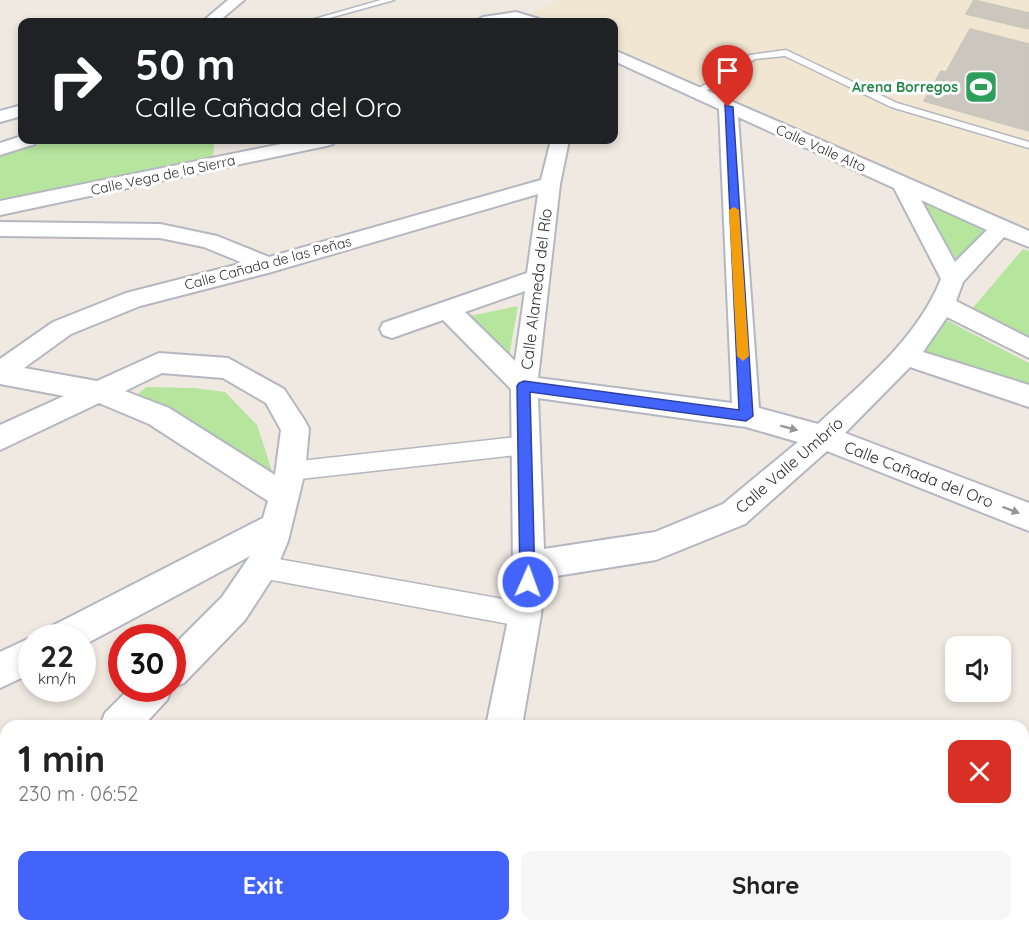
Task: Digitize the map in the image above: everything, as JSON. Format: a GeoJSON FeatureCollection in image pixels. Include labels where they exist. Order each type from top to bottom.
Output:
{"type":"FeatureCollection","features":[{"type":"Feature","properties":{"kind":"street"},"geometry":{"type":"LineString","coordinates":[[214,18],[237,0]]}},
{"type":"Feature","properties":{"kind":"street","name":"Calle Valle Alto"},"geometry":{"type":"LineString","coordinates":[[618,58],[1029,240]]}},
{"type":"Feature","properties":{"kind":"street"},"geometry":{"type":"LineString","coordinates":[[0,104],[18,98]]}},
{"type":"Feature","properties":{"kind":"street"},"geometry":{"type":"LineString","coordinates":[[728,107],[746,416]]}},
{"type":"Feature","properties":{"kind":"street"},"geometry":{"type":"LineString","coordinates":[[0,117],[18,111]]}},
{"type":"Feature","properties":{"kind":"street"},"geometry":{"type":"LineString","coordinates":[[0,129],[18,122]]}},
{"type":"Feature","properties":{"kind":"street"},"geometry":{"type":"LineString","coordinates":[[0,149],[18,143]]}},
{"type":"Feature","properties":{"kind":"street","name":"Calle Vega de la Sierra"},"geometry":{"type":"LineString","coordinates":[[0,208],[71,194],[245,148],[286,144]]}},
{"type":"Feature","properties":{"kind":"street","name":"Calle Alameda del Río"},"geometry":{"type":"LineString","coordinates":[[505,720],[525,615],[529,566],[524,386],[550,184],[560,144]]}},
{"type":"Feature","properties":{"kind":"street"},"geometry":{"type":"LineString","coordinates":[[902,183],[953,279]]}},
{"type":"Feature","properties":{"kind":"street","name":"Calle Cañada de las Peñas"},"geometry":{"type":"LineString","coordinates":[[0,373],[63,328],[134,299],[268,265],[550,184]]}},
{"type":"Feature","properties":{"kind":"street"},"geometry":{"type":"LineString","coordinates":[[67,228],[57,213],[71,194]]}},
{"type":"Feature","properties":{"kind":"street"},"geometry":{"type":"LineString","coordinates":[[0,229],[67,228],[160,231],[209,241],[268,265]]}},
{"type":"Feature","properties":{"kind":"street","name":"Calle Valle Umbrío"},"geometry":{"type":"LineString","coordinates":[[529,566],[656,546],[734,514],[824,437],[906,356],[943,305],[953,279],[1001,228]]}},
{"type":"Feature","properties":{"kind":"street"},"geometry":{"type":"LineString","coordinates":[[392,329],[539,277]]}},
{"type":"Feature","properties":{"kind":"street"},"geometry":{"type":"LineString","coordinates":[[943,305],[1029,349]]}},
{"type":"Feature","properties":{"kind":"street"},"geometry":{"type":"LineString","coordinates":[[447,309],[524,386]]}},
{"type":"Feature","properties":{"kind":"street"},"geometry":{"type":"LineString","coordinates":[[906,356],[1029,396]]}},
{"type":"Feature","properties":{"kind":"street"},"geometry":{"type":"LineString","coordinates":[[0,438],[159,363],[228,368],[275,396],[295,429],[287,484],[276,528],[261,567],[233,608],[186,657]]}},
{"type":"Feature","properties":{"kind":"street"},"geometry":{"type":"LineString","coordinates":[[0,373],[97,391],[159,416],[287,484],[526,445]]}},
{"type":"Feature","properties":{"kind":"street","name":"Calle Cañada del Oro"},"geometry":{"type":"LineString","coordinates":[[524,386],[746,416],[824,437],[1029,517]]}},
{"type":"Feature","properties":{"kind":"street"},"geometry":{"type":"LineString","coordinates":[[91,624],[276,528]]}},
{"type":"Feature","properties":{"kind":"street"},"geometry":{"type":"LineString","coordinates":[[261,567],[525,615]]}},
{"type":"Feature","properties":{"kind":"street"},"geometry":{"type":"LineString","coordinates":[[0,671],[18,661]]}},
{"type":"Feature","properties":{"kind":"street"},"geometry":{"type":"LineString","coordinates":[[124,720],[141,702]]}},
{"type":"Feature","properties":{"kind":"lane"},"geometry":{"type":"LineString","coordinates":[[323,18],[390,0]]}},
{"type":"Feature","properties":{"kind":"lane"},"geometry":{"type":"LineString","coordinates":[[697,93],[753,57],[786,53],[894,105],[1029,145]]}},
{"type":"Feature","properties":{"kind":"shaded area"},"geometry":{"type":"Polygon","coordinates":[[[558,0],[1029,0],[1029,230],[618,50],[618,18],[540,18],[529,14],[558,0]]]}},
{"type":"Feature","properties":{"kind":"green space"},"geometry":{"type":"Polygon","coordinates":[[[39,144],[214,144],[213,159],[0,203],[0,157],[39,144]]]}},
{"type":"Feature","properties":{"kind":"green space"},"geometry":{"type":"Polygon","coordinates":[[[916,194],[987,227],[958,262],[916,194]]]}},
{"type":"Feature","properties":{"kind":"green space"},"geometry":{"type":"Polygon","coordinates":[[[1023,249],[1029,251],[1029,340],[971,310],[1023,249]]]}},
{"type":"Feature","properties":{"kind":"green space"},"geometry":{"type":"Polygon","coordinates":[[[518,306],[508,362],[459,318],[518,306]]]}},
{"type":"Feature","properties":{"kind":"green space"},"geometry":{"type":"Polygon","coordinates":[[[946,320],[1029,363],[1029,389],[917,351],[946,320]]]}},
{"type":"Feature","properties":{"kind":"green space"},"geometry":{"type":"Polygon","coordinates":[[[146,387],[194,388],[225,392],[257,425],[272,471],[135,397],[146,387]]]}},
{"type":"Feature","properties":{"kind":"building"},"geometry":{"type":"Polygon","coordinates":[[[974,0],[1029,13],[1029,29],[966,14],[974,0]]]}},
{"type":"Feature","properties":{"kind":"building","name":"Arena Borregos"},"geometry":{"type":"Polygon","coordinates":[[[970,29],[1029,44],[1029,131],[924,101],[941,71],[946,72],[970,29]]]}},
{"type":"Feature","properties":{"kind":"slow traffic"},"geometry":{"type":"LineString","coordinates":[[734,210],[743,356]]}},
{"type":"Feature","properties":{"kind":"place","name":"Arena Borregos"},"geometry":{"type":"Point","coordinates":[981,87]}},
{"type":"Feature","properties":{"kind":"route"},"geometry":{"type":"LineString","coordinates":[[528,582],[524,386],[746,416],[728,107]]}}]}
